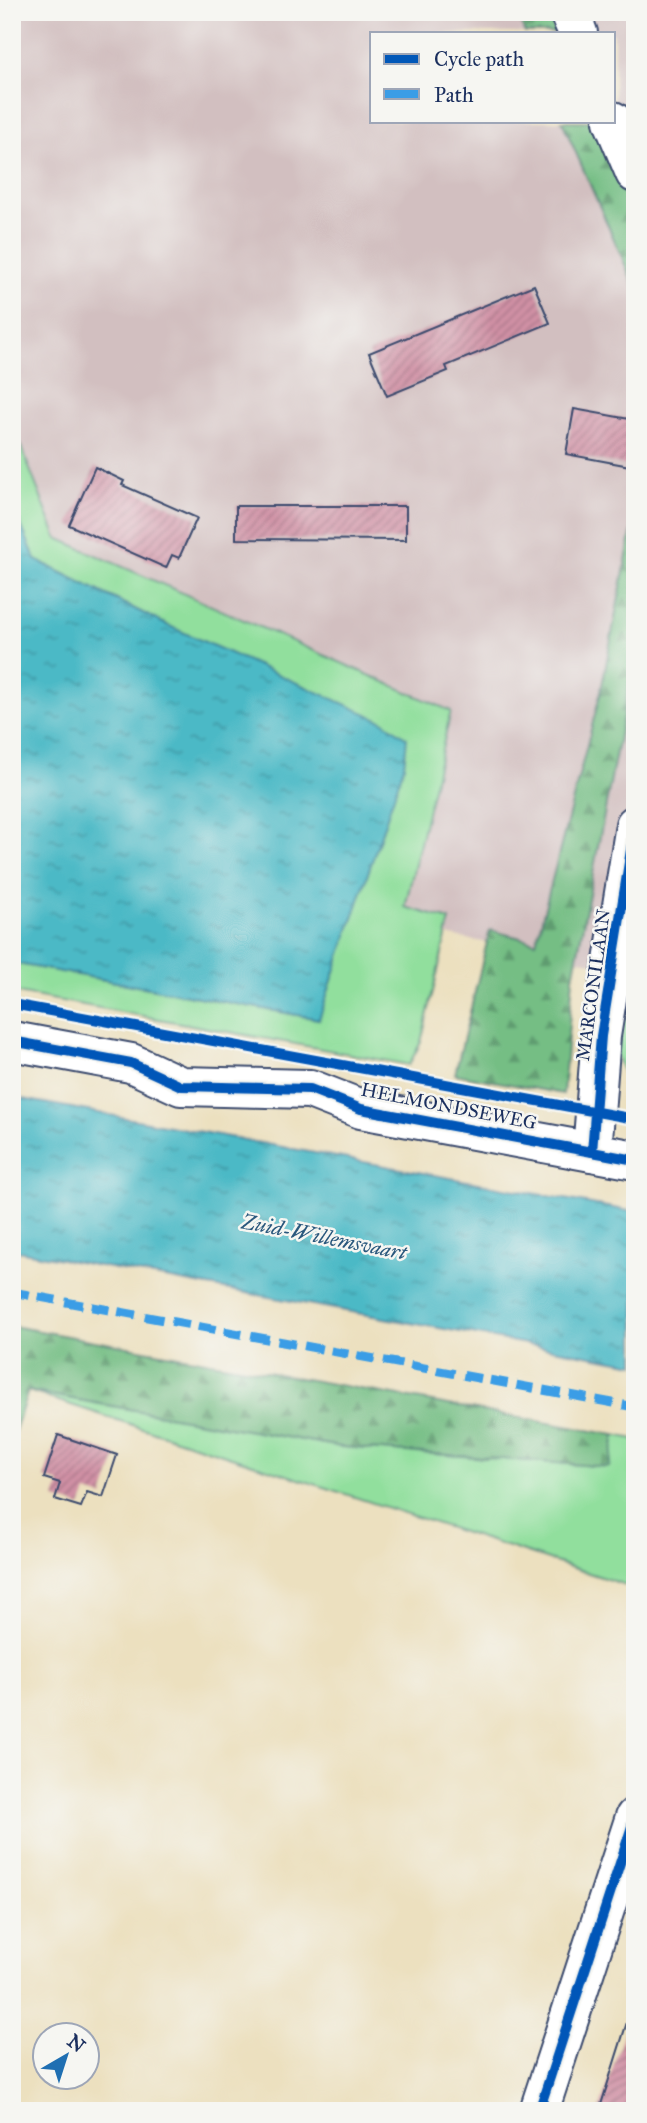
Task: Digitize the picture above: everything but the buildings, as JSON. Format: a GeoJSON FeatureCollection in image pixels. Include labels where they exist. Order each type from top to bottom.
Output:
{"type":"FeatureCollection","features":[{"type":"Feature","properties":{"kind":"street"},"geometry":{"type":"LineString","coordinates":[[569,12],[578,32]]}},
{"type":"Feature","properties":{"kind":"street"},"geometry":{"type":"LineString","coordinates":[[613,122],[635,173]]}},
{"type":"Feature","properties":{"kind":"street","name":"MARCONILAAN"},"geometry":{"type":"LineString","coordinates":[[592,1152],[601,1036],[635,825]]}},
{"type":"Feature","properties":{"kind":"street","name":"HELMONDSEWEG"},"geometry":{"type":"LineString","coordinates":[[12,1041],[131,1063],[181,1086],[310,1088],[361,1109],[635,1160]]}},
{"type":"Feature","properties":{"kind":"street"},"geometry":{"type":"LineString","coordinates":[[540,2111],[635,1817]]}},
{"type":"Feature","properties":{"kind":"shaded area"},"geometry":{"type":"Polygon","coordinates":[[[12,12],[635,12],[635,970],[12,855],[12,12]]]}},
{"type":"Feature","properties":{"kind":"green space"},"geometry":{"type":"Polygon","coordinates":[[[516,12],[547,12],[556,32],[525,32],[516,12]]]}},
{"type":"Feature","properties":{"kind":"green space"},"geometry":{"type":"Polygon","coordinates":[[[562,122],[593,122],[635,220],[635,287],[562,122]]]}},
{"type":"Feature","properties":{"kind":"green space"},"geometry":{"type":"Polygon","coordinates":[[[12,424],[57,538],[451,711],[405,907],[450,920],[421,1042],[409,1065],[12,992],[12,963],[319,1019],[169,626],[36,560],[12,505],[12,424]]]}},
{"type":"Feature","properties":{"kind":"green space"},"geometry":{"type":"Polygon","coordinates":[[[635,514],[635,653],[573,978],[563,1094],[455,1074],[490,930],[536,942],[601,691],[635,514]]]}},
{"type":"Feature","properties":{"kind":"green space"},"geometry":{"type":"Polygon","coordinates":[[[623,1019],[635,1021],[635,1104],[616,1055],[623,1019]]]}},
{"type":"Feature","properties":{"kind":"green space"},"geometry":{"type":"Polygon","coordinates":[[[12,1326],[615,1435],[609,1467],[341,1447],[28,1391],[12,1439],[12,1326]]]}},
{"type":"Feature","properties":{"kind":"green space"},"geometry":{"type":"Polygon","coordinates":[[[28,1391],[341,1447],[609,1467],[615,1435],[635,1439],[635,1588],[28,1391]]]}},
{"type":"Feature","properties":{"kind":"water"},"geometry":{"type":"Polygon","coordinates":[[[12,505],[36,560],[169,626],[383,721],[407,738],[404,766],[319,1019],[12,963],[12,505]]]}},
{"type":"Feature","properties":{"kind":"water","name":"Zuid-Willemsvaart"},"geometry":{"type":"Polygon","coordinates":[[[12,1097],[635,1212],[635,1364],[12,1250],[12,1097]]]}},
{"type":"Feature","properties":{"kind":"marked path"},"geometry":{"type":"LineString","coordinates":[[12,1292],[635,1407]]}},
{"type":"Feature","properties":{"kind":"cycle path"},"geometry":{"type":"LineString","coordinates":[[592,1152],[601,1036],[635,825]]}},
{"type":"Feature","properties":{"kind":"cycle path"},"geometry":{"type":"LineString","coordinates":[[12,1004],[635,1119]]}},
{"type":"Feature","properties":{"kind":"cycle path"},"geometry":{"type":"LineString","coordinates":[[12,1041],[131,1063],[181,1086],[310,1089],[361,1109],[635,1160]]}},
{"type":"Feature","properties":{"kind":"cycle path"},"geometry":{"type":"LineString","coordinates":[[539,2111],[635,1817]]}}]}
